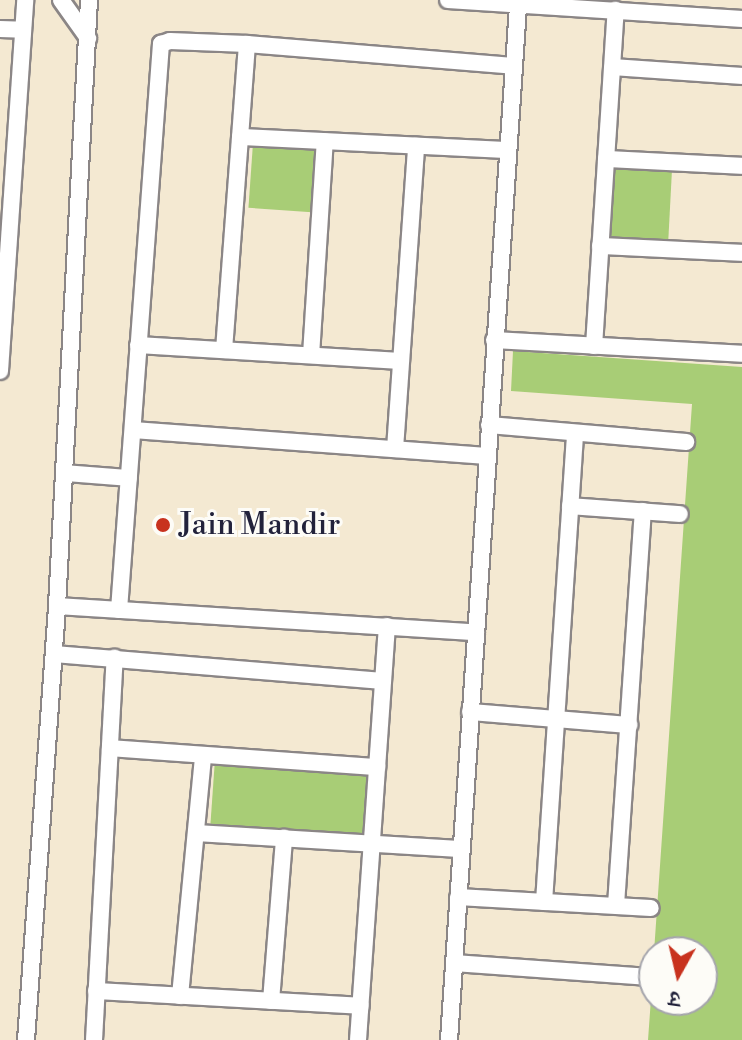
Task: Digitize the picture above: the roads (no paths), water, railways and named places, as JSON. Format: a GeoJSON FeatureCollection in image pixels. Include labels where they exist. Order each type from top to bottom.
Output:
{"type":"FeatureCollection","features":[{"type":"Feature","properties":{"kind":"street"},"geometry":{"type":"LineString","coordinates":[[0,371],[25,0]]}},
{"type":"Feature","properties":{"kind":"street"},"geometry":{"type":"LineString","coordinates":[[61,0],[88,38]]}},
{"type":"Feature","properties":{"kind":"street"},"geometry":{"type":"LineString","coordinates":[[26,1040],[57,606],[89,0]]}},
{"type":"Feature","properties":{"kind":"street"},"geometry":{"type":"LineString","coordinates":[[448,0],[742,19]]}},
{"type":"Feature","properties":{"kind":"street"},"geometry":{"type":"LineString","coordinates":[[449,1040],[518,6]]}},
{"type":"Feature","properties":{"kind":"street"},"geometry":{"type":"LineString","coordinates":[[594,346],[616,10]]}},
{"type":"Feature","properties":{"kind":"street"},"geometry":{"type":"LineString","coordinates":[[0,29],[23,30]]}},
{"type":"Feature","properties":{"kind":"street"},"geometry":{"type":"LineString","coordinates":[[119,610],[159,48],[164,41],[247,44],[513,66]]}},
{"type":"Feature","properties":{"kind":"street"},"geometry":{"type":"LineString","coordinates":[[224,350],[247,44]]}},
{"type":"Feature","properties":{"kind":"street"},"geometry":{"type":"LineString","coordinates":[[613,67],[742,76]]}},
{"type":"Feature","properties":{"kind":"street"},"geometry":{"type":"LineString","coordinates":[[0,111],[18,111]]}},
{"type":"Feature","properties":{"kind":"street"},"geometry":{"type":"LineString","coordinates":[[240,137],[508,150]]}},
{"type":"Feature","properties":{"kind":"street"},"geometry":{"type":"LineString","coordinates":[[311,355],[325,141]]}},
{"type":"Feature","properties":{"kind":"street"},"geometry":{"type":"LineString","coordinates":[[395,449],[416,146]]}},
{"type":"Feature","properties":{"kind":"street"},"geometry":{"type":"LineString","coordinates":[[606,159],[742,166]]}},
{"type":"Feature","properties":{"kind":"street"},"geometry":{"type":"LineString","coordinates":[[600,246],[742,253]]}},
{"type":"Feature","properties":{"kind":"street"},"geometry":{"type":"LineString","coordinates":[[494,340],[742,354]]}},
{"type":"Feature","properties":{"kind":"street"},"geometry":{"type":"LineString","coordinates":[[138,345],[401,361]]}},
{"type":"Feature","properties":{"kind":"street"},"geometry":{"type":"LineString","coordinates":[[489,425],[686,442]]}},
{"type":"Feature","properties":{"kind":"street"},"geometry":{"type":"LineString","coordinates":[[133,430],[487,456]]}},
{"type":"Feature","properties":{"kind":"street"},"geometry":{"type":"LineString","coordinates":[[544,902],[553,718],[575,433]]}},
{"type":"Feature","properties":{"kind":"street"},"geometry":{"type":"LineString","coordinates":[[65,473],[129,478]]}},
{"type":"Feature","properties":{"kind":"street"},"geometry":{"type":"LineString","coordinates":[[570,506],[680,514]]}},
{"type":"Feature","properties":{"kind":"street"},"geometry":{"type":"LineString","coordinates":[[616,905],[643,511]]}},
{"type":"Feature","properties":{"kind":"street"},"geometry":{"type":"LineString","coordinates":[[57,606],[476,632]]}},
{"type":"Feature","properties":{"kind":"street"},"geometry":{"type":"LineString","coordinates":[[358,1040],[387,626]]}},
{"type":"Feature","properties":{"kind":"street"},"geometry":{"type":"LineString","coordinates":[[54,654],[383,681]]}},
{"type":"Feature","properties":{"kind":"street"},"geometry":{"type":"LineString","coordinates":[[94,1040],[115,658]]}},
{"type":"Feature","properties":{"kind":"street"},"geometry":{"type":"LineString","coordinates":[[470,712],[629,725]]}},
{"type":"Feature","properties":{"kind":"street"},"geometry":{"type":"LineString","coordinates":[[110,748],[377,767]]}},
{"type":"Feature","properties":{"kind":"street"},"geometry":{"type":"LineString","coordinates":[[180,996],[203,755]]}},
{"type":"Feature","properties":{"kind":"street"},"geometry":{"type":"LineString","coordinates":[[196,833],[460,849]]}},
{"type":"Feature","properties":{"kind":"street"},"geometry":{"type":"LineString","coordinates":[[271,1001],[284,838]]}},
{"type":"Feature","properties":{"kind":"street"},"geometry":{"type":"LineString","coordinates":[[458,897],[651,908]]}},
{"type":"Feature","properties":{"kind":"street"},"geometry":{"type":"LineString","coordinates":[[454,963],[638,976]]}},
{"type":"Feature","properties":{"kind":"street"},"geometry":{"type":"LineString","coordinates":[[96,991],[361,1006]]}},
{"type":"Feature","properties":{"kind":"place","name":"Jain Mandir"},"geometry":{"type":"Point","coordinates":[163,525]}}]}
